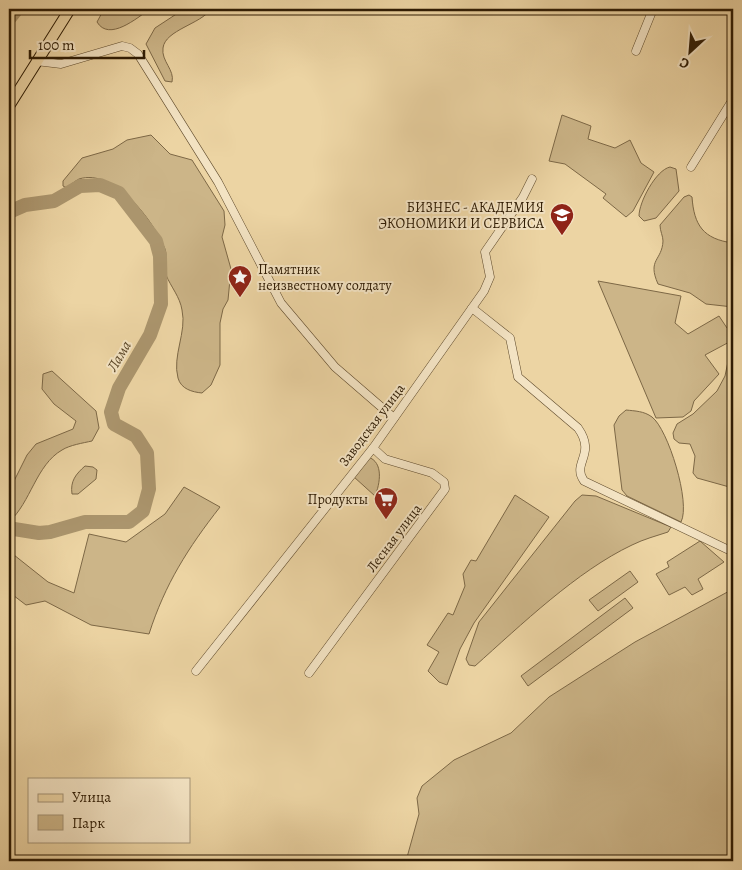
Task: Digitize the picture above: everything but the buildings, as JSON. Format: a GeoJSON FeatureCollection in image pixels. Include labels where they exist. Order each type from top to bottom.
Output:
{"type":"FeatureCollection","features":[{"type":"Feature","properties":{"kind":"main road"},"geometry":{"type":"LineString","coordinates":[[9,106],[70,9]]}},
{"type":"Feature","properties":{"kind":"street"},"geometry":{"type":"LineString","coordinates":[[636,51],[652,9]]}},
{"type":"Feature","properties":{"kind":"street"},"geometry":{"type":"LineString","coordinates":[[36,61],[61,64],[122,46],[130,48],[138,54],[218,182],[281,303],[335,367],[394,418]]}},
{"type":"Feature","properties":{"kind":"street"},"geometry":{"type":"LineString","coordinates":[[691,167],[733,98]]}},
{"type":"Feature","properties":{"kind":"street","name":"Заводская улица"},"geometry":{"type":"LineString","coordinates":[[196,671],[373,448],[472,308],[490,278],[485,252],[523,197],[532,179]]}},
{"type":"Feature","properties":{"kind":"street"},"geometry":{"type":"LineString","coordinates":[[472,308],[510,338],[518,377],[578,428],[585,439],[586,450],[580,470],[584,481],[733,552]]}},
{"type":"Feature","properties":{"kind":"street","name":"Лесная улица"},"geometry":{"type":"LineString","coordinates":[[309,673],[445,489],[444,482],[437,475],[385,459],[373,448]]}},
{"type":"Feature","properties":{"kind":"green space"},"geometry":{"type":"Polygon","coordinates":[[[104,9],[150,9],[131,22],[109,30],[102,28],[97,22],[104,9]]]}},
{"type":"Feature","properties":{"kind":"green space"},"geometry":{"type":"Polygon","coordinates":[[[184,9],[211,9],[200,19],[170,36],[165,42],[163,53],[172,73],[172,82],[165,81],[146,44],[155,28],[184,9]]]}},
{"type":"Feature","properties":{"kind":"green space"},"geometry":{"type":"Polygon","coordinates":[[[562,115],[591,126],[588,139],[615,148],[630,140],[641,163],[654,172],[633,211],[626,217],[603,198],[606,194],[565,164],[549,161],[562,115]]]}},
{"type":"Feature","properties":{"kind":"green space"},"geometry":{"type":"Polygon","coordinates":[[[151,135],[170,154],[192,160],[224,211],[225,225],[222,237],[231,269],[228,300],[223,309],[220,323],[220,365],[211,385],[202,393],[191,391],[179,382],[177,361],[183,327],[182,310],[166,275],[165,249],[151,224],[131,199],[106,181],[92,178],[79,179],[67,188],[63,186],[63,181],[82,158],[113,149],[127,140],[151,135]]]}},
{"type":"Feature","properties":{"kind":"green space"},"geometry":{"type":"Polygon","coordinates":[[[670,167],[676,169],[679,191],[656,218],[644,221],[639,216],[645,195],[659,174],[670,167]]]}},
{"type":"Feature","properties":{"kind":"green space"},"geometry":{"type":"Polygon","coordinates":[[[689,195],[692,197],[695,215],[702,229],[714,238],[733,243],[733,307],[706,304],[690,293],[658,284],[654,265],[662,248],[663,241],[660,225],[684,197],[689,195]]]}},
{"type":"Feature","properties":{"kind":"green space"},"geometry":{"type":"Polygon","coordinates":[[[598,281],[681,296],[675,323],[688,334],[719,316],[727,328],[733,326],[733,340],[705,355],[719,374],[694,401],[691,411],[683,417],[656,418],[598,281]]]}},
{"type":"Feature","properties":{"kind":"green space"},"geometry":{"type":"Polygon","coordinates":[[[733,348],[733,488],[697,478],[693,473],[695,456],[690,444],[679,443],[674,439],[673,433],[677,424],[693,414],[717,391],[725,376],[730,352],[733,348]]]}},
{"type":"Feature","properties":{"kind":"green space"},"geometry":{"type":"Polygon","coordinates":[[[52,371],[96,411],[99,428],[92,441],[69,447],[53,457],[40,474],[17,514],[9,522],[9,491],[27,455],[36,444],[73,429],[76,421],[54,404],[42,389],[43,374],[52,371]]]}},
{"type":"Feature","properties":{"kind":"green space"},"geometry":{"type":"Polygon","coordinates":[[[626,410],[643,412],[652,417],[665,436],[676,467],[683,499],[681,522],[627,496],[622,490],[614,425],[619,416],[626,410]]]}},
{"type":"Feature","properties":{"kind":"green space"},"geometry":{"type":"Polygon","coordinates":[[[368,457],[379,468],[379,480],[375,496],[354,477],[368,457]]]}},
{"type":"Feature","properties":{"kind":"green space"},"geometry":{"type":"Polygon","coordinates":[[[85,466],[93,467],[97,470],[96,479],[78,494],[72,494],[74,478],[85,466]]]}},
{"type":"Feature","properties":{"kind":"green space"},"geometry":{"type":"Polygon","coordinates":[[[184,487],[220,507],[178,567],[162,599],[149,634],[91,625],[45,601],[26,605],[9,592],[9,551],[48,582],[74,593],[89,534],[126,542],[165,514],[184,487]]]}},
{"type":"Feature","properties":{"kind":"green space"},"geometry":{"type":"Polygon","coordinates":[[[515,495],[549,517],[474,623],[460,649],[447,685],[439,682],[428,671],[439,652],[427,645],[448,613],[453,615],[465,586],[463,574],[471,560],[476,561],[515,495]]]}},
{"type":"Feature","properties":{"kind":"green space"},"geometry":{"type":"Polygon","coordinates":[[[582,495],[596,496],[671,527],[668,532],[632,545],[591,569],[550,600],[475,666],[469,665],[466,659],[479,622],[575,501],[582,495]]]}},
{"type":"Feature","properties":{"kind":"green space"},"geometry":{"type":"Polygon","coordinates":[[[700,541],[724,562],[698,579],[703,589],[692,595],[685,587],[669,595],[656,574],[669,567],[667,562],[700,541]]]}},
{"type":"Feature","properties":{"kind":"green space"},"geometry":{"type":"Polygon","coordinates":[[[630,571],[638,582],[598,611],[589,600],[630,571]]]}},
{"type":"Feature","properties":{"kind":"green space"},"geometry":{"type":"Polygon","coordinates":[[[733,589],[733,861],[406,861],[419,814],[417,798],[422,786],[454,760],[511,733],[549,697],[635,642],[733,589]]]}},
{"type":"Feature","properties":{"kind":"green space"},"geometry":{"type":"Polygon","coordinates":[[[625,598],[633,608],[528,686],[521,676],[625,598]]]}},
{"type":"Feature","properties":{"kind":"waterway","name":"Лама"},"geometry":{"type":"LineString","coordinates":[[9,19],[17,9]]}},
{"type":"Feature","properties":{"kind":"waterway","name":"Лама"},"geometry":{"type":"LineString","coordinates":[[9,212],[25,205],[54,201],[80,186],[100,185],[119,193],[156,241],[160,256],[161,304],[150,335],[119,388],[111,412],[114,424],[136,436],[147,453],[149,489],[143,511],[129,522],[85,522],[50,532],[39,533],[9,530]]}},
{"type":"Feature","properties":{"kind":"place","name":"БИЗНЕС - АКАДЕМИЯ ЭКОНОМИКИ И СЕРВИСА"},"geometry":{"type":"Point","coordinates":[562,236]}},
{"type":"Feature","properties":{"kind":"place","name":"Памятник неизвестному солдату"},"geometry":{"type":"Point","coordinates":[240,298]}},
{"type":"Feature","properties":{"kind":"place","name":"Продукты"},"geometry":{"type":"Point","coordinates":[386,520]}}]}
